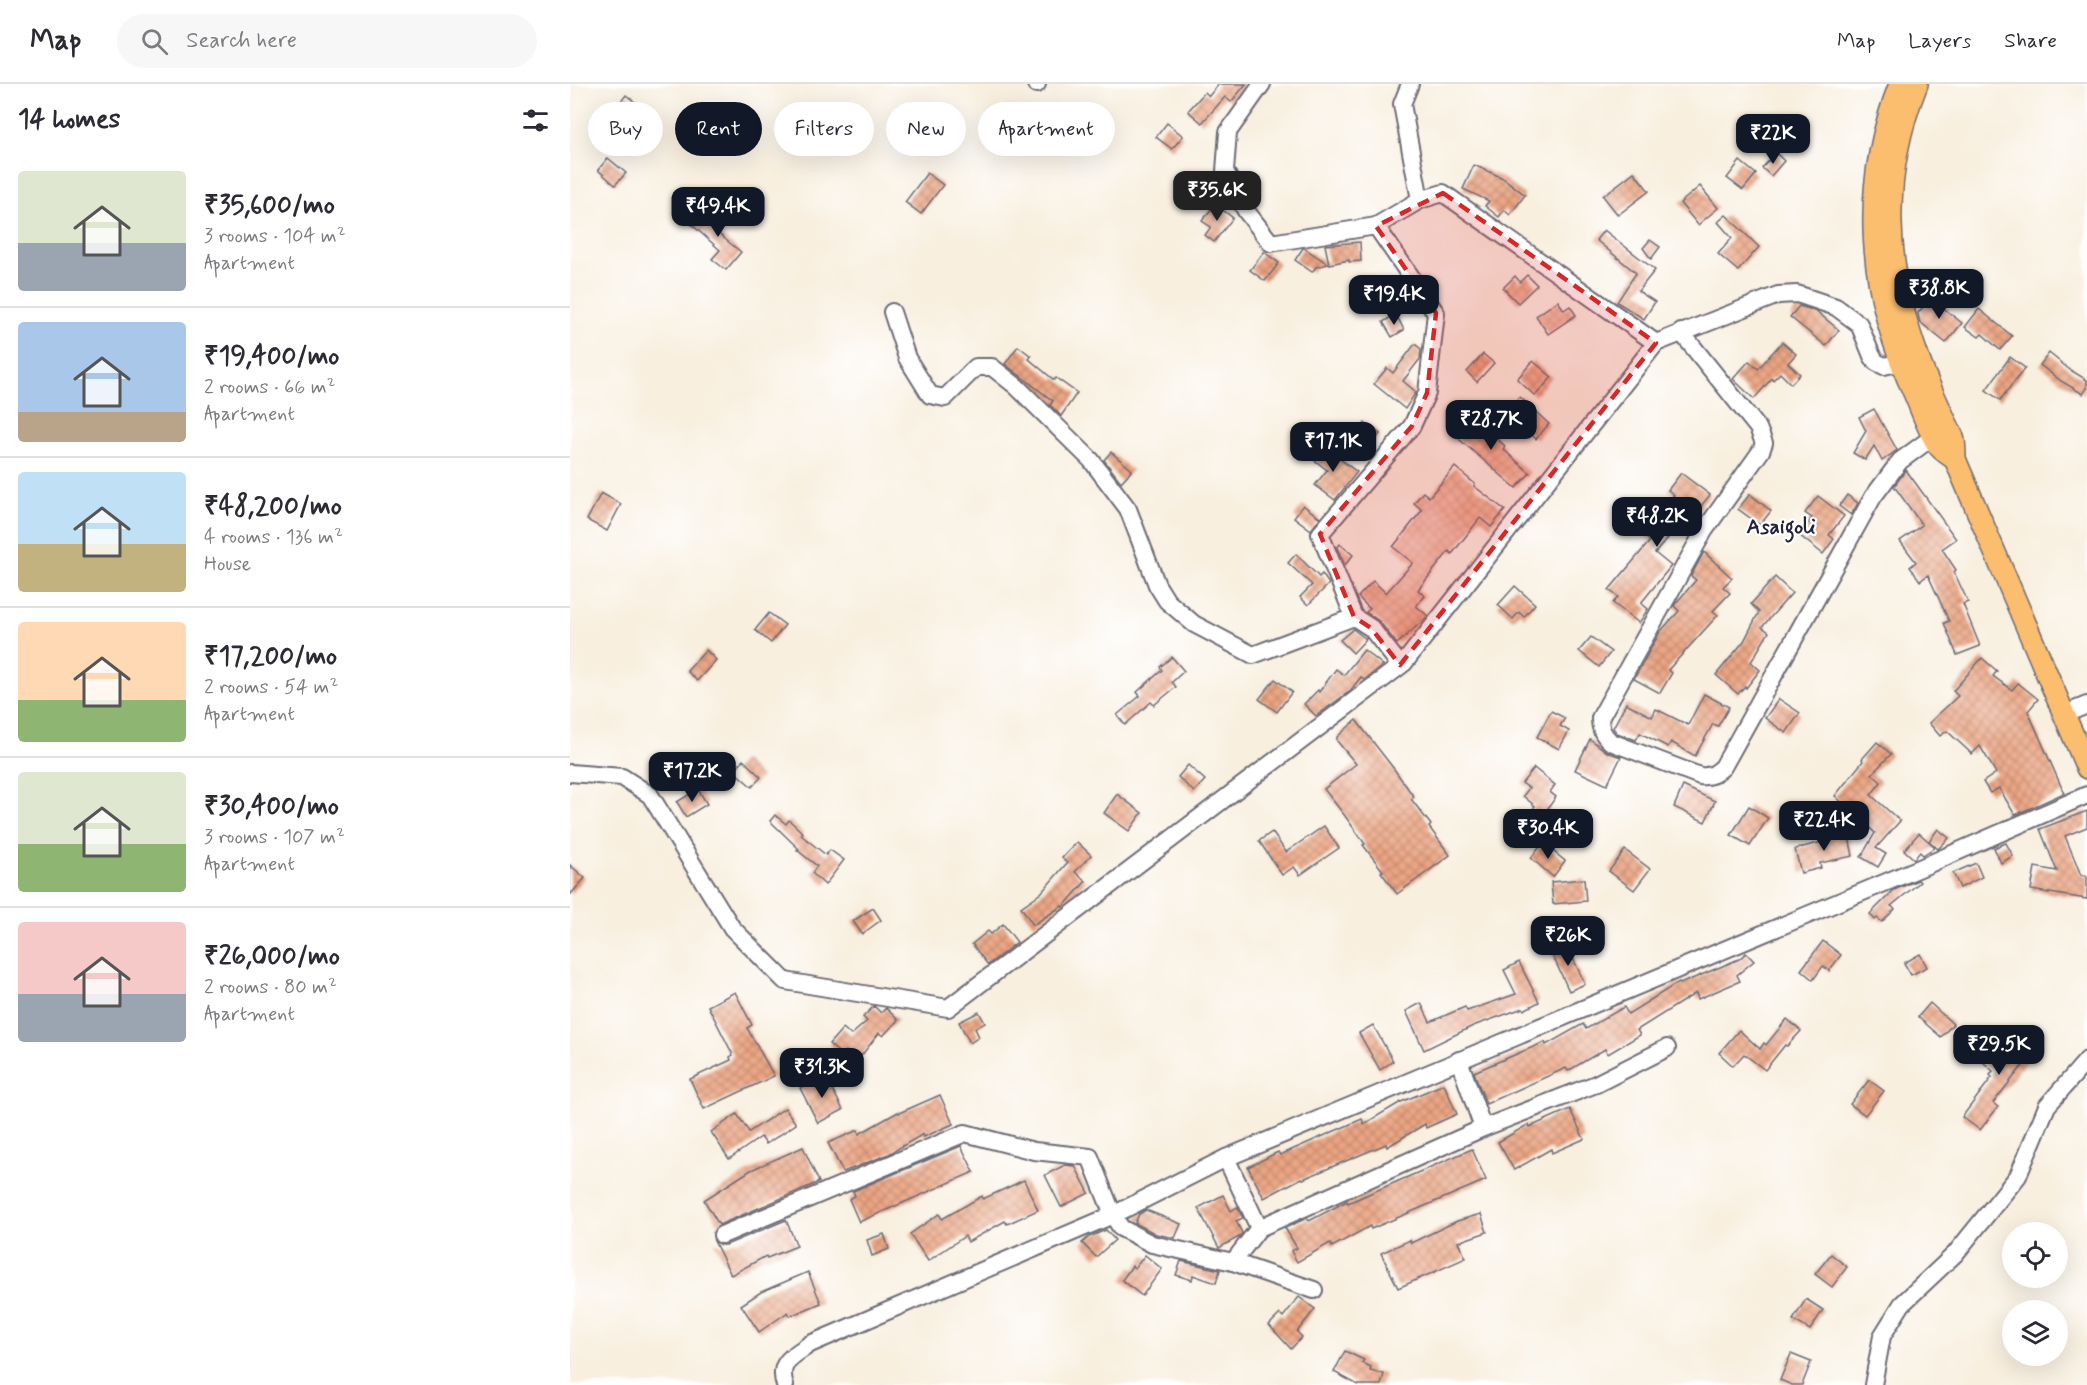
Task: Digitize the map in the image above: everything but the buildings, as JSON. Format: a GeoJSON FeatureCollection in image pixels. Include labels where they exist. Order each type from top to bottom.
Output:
{"type":"FeatureCollection","features":[{"type":"Feature","properties":{"kind":"main road"},"geometry":{"type":"LineString","coordinates":[[1900,84],[1883,131],[1874,196],[1874,235],[1879,286],[1886,316],[1954,440],[1955,459],[2087,768]]}},
{"type":"Feature","properties":{"kind":"main road"},"geometry":{"type":"LineString","coordinates":[[1917,84],[1897,148],[1891,190],[1891,248],[1910,361],[1938,446],[1955,459]]}},
{"type":"Feature","properties":{"kind":"street"},"geometry":{"type":"LineString","coordinates":[[1262,84],[1228,132],[1224,171],[1246,211],[1271,243],[1376,226],[1420,200],[1443,193],[1656,342]]}},
{"type":"Feature","properties":{"kind":"street"},"geometry":{"type":"LineString","coordinates":[[1410,84],[1402,104],[1420,200]]}},
{"type":"Feature","properties":{"kind":"street"},"geometry":{"type":"LineString","coordinates":[[1376,226],[1436,313],[1427,393],[1412,426],[1320,534],[1354,617],[1371,628],[1400,665]]}},
{"type":"Feature","properties":{"kind":"street"},"geometry":{"type":"LineString","coordinates":[[570,773],[622,777],[651,795],[732,928],[785,981],[948,1008],[1400,665],[1656,342],[1778,295],[1797,294],[1836,307],[1859,324],[1876,362],[1884,366],[1910,361]]}},
{"type":"Feature","properties":{"kind":"street"},"geometry":{"type":"LineString","coordinates":[[892,312],[907,358],[930,395],[945,398],[976,367],[992,367],[1016,386],[1090,460],[1128,509],[1157,585],[1167,601],[1194,624],[1253,655],[1354,617]]}},
{"type":"Feature","properties":{"kind":"street"},"geometry":{"type":"LineString","coordinates":[[1681,332],[1758,428],[1764,443],[1761,451],[1704,531],[1600,718],[1600,728],[1611,742],[1700,776],[1710,777],[1723,767],[1873,497],[1900,461],[1934,436]]}},
{"type":"Feature","properties":{"kind":"street"},"geometry":{"type":"LineString","coordinates":[[2065,714],[2087,705]]}},
{"type":"Feature","properties":{"kind":"street"},"geometry":{"type":"LineString","coordinates":[[785,1385],[782,1376],[786,1361],[810,1344],[1113,1215],[1226,1158],[1920,868],[2087,795]]}},
{"type":"Feature","properties":{"kind":"street"},"geometry":{"type":"LineString","coordinates":[[1233,1262],[1259,1228],[1483,1128],[1596,1084],[1667,1048]]}},
{"type":"Feature","properties":{"kind":"street"},"geometry":{"type":"LineString","coordinates":[[1459,1060],[1483,1128]]}},
{"type":"Feature","properties":{"kind":"street"},"geometry":{"type":"LineString","coordinates":[[1873,1385],[1882,1336],[1902,1304],[1956,1254],[2018,1176],[2047,1106],[2087,1060]]}},
{"type":"Feature","properties":{"kind":"street"},"geometry":{"type":"LineString","coordinates":[[722,1235],[965,1132],[1034,1151],[1090,1157],[1113,1215],[1121,1228],[1152,1244],[1233,1262],[1314,1290]]}},
{"type":"Feature","properties":{"kind":"street"},"geometry":{"type":"LineString","coordinates":[[1226,1158],[1259,1228]]}},
{"type":"Feature","properties":{"kind":"highlighted area"},"geometry":{"type":"Polygon","coordinates":[[[1443,193],[1656,343],[1400,665],[1371,628],[1354,617],[1320,534],[1412,426],[1427,393],[1436,313],[1376,226],[1443,193]]]}},
{"type":"Feature","properties":{"kind":"district","name":"Asaigoli"},"geometry":{"type":"Point","coordinates":[1781,526]}}]}
